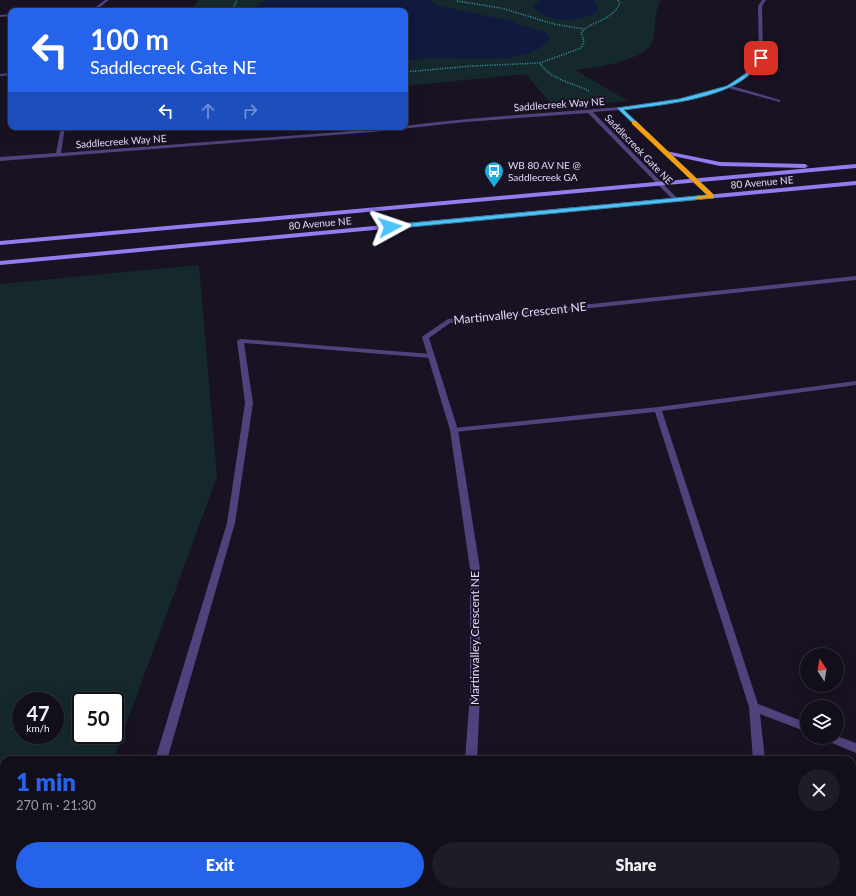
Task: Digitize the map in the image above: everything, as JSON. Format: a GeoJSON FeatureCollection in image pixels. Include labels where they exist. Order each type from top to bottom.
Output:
{"type":"FeatureCollection","features":[{"type":"Feature","properties":{"kind":"main road"},"geometry":{"type":"LineString","coordinates":[[666,153],[720,164],[763,166],[856,166]]}},
{"type":"Feature","properties":{"kind":"main road","name":"80 Avenue NE"},"geometry":{"type":"LineString","coordinates":[[0,243],[856,166]]}},
{"type":"Feature","properties":{"kind":"main road","name":"80 Avenue NE"},"geometry":{"type":"LineString","coordinates":[[0,263],[856,183]]}},
{"type":"Feature","properties":{"kind":"street"},"geometry":{"type":"LineString","coordinates":[[96,8],[107,0]]}},
{"type":"Feature","properties":{"kind":"street","name":"Saddlecreek Way NE"},"geometry":{"type":"LineString","coordinates":[[408,127],[463,120],[620,108],[679,100],[729,87],[747,75],[761,58],[760,6],[764,0]]}},
{"type":"Feature","properties":{"kind":"street"},"geometry":{"type":"LineString","coordinates":[[729,87],[778,100]]}},
{"type":"Feature","properties":{"kind":"street","name":"Saddlecreek Gate NE"},"geometry":{"type":"LineString","coordinates":[[620,108],[712,196]]}},
{"type":"Feature","properties":{"kind":"street","name":"Saddlecreek Gate NE"},"geometry":{"type":"LineString","coordinates":[[589,111],[676,200]]}},
{"type":"Feature","properties":{"kind":"street","name":"Saddlecreek Way NE"},"geometry":{"type":"LineString","coordinates":[[62,130],[58,155],[381,130]]}},
{"type":"Feature","properties":{"kind":"street"},"geometry":{"type":"LineString","coordinates":[[0,159],[58,155]]}},
{"type":"Feature","properties":{"kind":"street","name":"Martinvalley Crescent NE"},"geometry":{"type":"LineString","coordinates":[[472,756],[475,694],[475,569],[454,430],[425,337],[448,321],[856,278]]}},
{"type":"Feature","properties":{"kind":"street"},"geometry":{"type":"LineString","coordinates":[[162,756],[231,523],[249,403],[240,341],[431,356]]}},
{"type":"Feature","properties":{"kind":"street"},"geometry":{"type":"LineString","coordinates":[[454,430],[658,409],[856,383]]}},
{"type":"Feature","properties":{"kind":"street"},"geometry":{"type":"LineString","coordinates":[[658,409],[754,707],[759,756]]}},
{"type":"Feature","properties":{"kind":"street"},"geometry":{"type":"LineString","coordinates":[[754,707],[800,725]]}},
{"type":"Feature","properties":{"kind":"street"},"geometry":{"type":"LineString","coordinates":[[844,743],[856,748]]}},
{"type":"Feature","properties":{"kind":"path"},"geometry":{"type":"LineString","coordinates":[[457,1],[501,8],[554,24],[584,29],[609,17],[618,8],[620,3],[618,0]]}},
{"type":"Feature","properties":{"kind":"path"},"geometry":{"type":"LineString","coordinates":[[408,72],[472,65],[540,63],[581,48],[584,41],[581,32],[584,29]]}},
{"type":"Feature","properties":{"kind":"path"},"geometry":{"type":"LineString","coordinates":[[540,63],[542,69],[551,75],[576,84],[596,95],[604,104],[620,108]]}},
{"type":"Feature","properties":{"kind":"green space"},"geometry":{"type":"Polygon","coordinates":[[[198,0],[661,0],[656,14],[653,40],[649,47],[641,54],[619,62],[575,70],[628,101],[554,107],[526,74],[408,86],[408,8],[193,8],[198,0]]]}},
{"type":"Feature","properties":{"kind":"green space"},"geometry":{"type":"Polygon","coordinates":[[[199,265],[217,477],[124,730],[124,692],[72,692],[72,744],[119,744],[114,756],[0,756],[0,284],[199,265]]]}},
{"type":"Feature","properties":{"kind":"water"},"geometry":{"type":"Polygon","coordinates":[[[265,0],[429,0],[439,6],[508,19],[517,24],[546,32],[549,39],[540,48],[528,54],[513,57],[497,59],[432,58],[408,61],[408,8],[257,8],[265,0]]]}},
{"type":"Feature","properties":{"kind":"water"},"geometry":{"type":"Polygon","coordinates":[[[541,0],[594,0],[597,4],[598,11],[582,18],[563,20],[554,19],[545,16],[533,5],[541,0]]]}},
{"type":"Feature","properties":{"kind":"slow traffic"},"geometry":{"type":"LineString","coordinates":[[634,122],[688,175],[712,196],[698,198]]}},
{"type":"Feature","properties":{"kind":"place","name":"WB 80 AV NE @ Saddlecreek GA"},"geometry":{"type":"Point","coordinates":[494,188]}},
{"type":"Feature","properties":{"kind":"route"},"geometry":{"type":"LineString","coordinates":[[390,227],[712,196],[620,108],[679,100],[729,87],[747,75],[761,58]]}}]}
